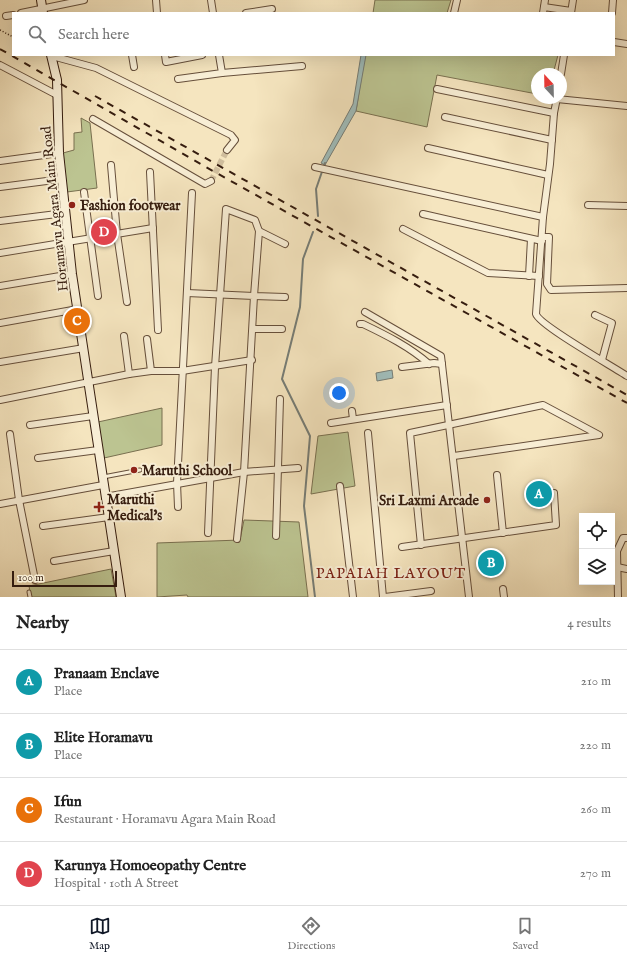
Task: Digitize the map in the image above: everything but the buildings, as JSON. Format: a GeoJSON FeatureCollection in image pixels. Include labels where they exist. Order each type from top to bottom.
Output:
{"type":"FeatureCollection","features":[{"type":"Feature","properties":{"kind":"street"},"geometry":{"type":"LineString","coordinates":[[41,0],[43,11]]}},
{"type":"Feature","properties":{"kind":"street"},"geometry":{"type":"LineString","coordinates":[[32,12],[43,11],[84,0]]}},
{"type":"Feature","properties":{"kind":"street"},"geometry":{"type":"LineString","coordinates":[[156,0],[157,12]]}},
{"type":"Feature","properties":{"kind":"street"},"geometry":{"type":"LineString","coordinates":[[211,0],[213,12]]}},
{"type":"Feature","properties":{"kind":"street"},"geometry":{"type":"LineString","coordinates":[[454,12],[457,0]]}},
{"type":"Feature","properties":{"kind":"street"},"geometry":{"type":"LineString","coordinates":[[545,0],[543,10],[571,12],[573,0]]}},
{"type":"Feature","properties":{"kind":"street"},"geometry":{"type":"LineString","coordinates":[[612,12],[613,0]]}},
{"type":"Feature","properties":{"kind":"street"},"geometry":{"type":"LineString","coordinates":[[252,12],[272,9]]}},
{"type":"Feature","properties":{"kind":"street"},"geometry":{"type":"LineString","coordinates":[[6,16],[12,14]]}},
{"type":"Feature","properties":{"kind":"street"},"geometry":{"type":"LineString","coordinates":[[615,42],[627,44]]}},
{"type":"Feature","properties":{"kind":"street"},"geometry":{"type":"LineString","coordinates":[[52,56],[96,68],[231,135],[235,140],[227,150]]}},
{"type":"Feature","properties":{"kind":"street","name":"Horamavu Agara Main Road"},"geometry":{"type":"LineString","coordinates":[[52,56],[57,80],[59,153],[72,274],[84,348],[87,382],[102,481],[109,516],[121,597]]}},
{"type":"Feature","properties":{"kind":"street"},"geometry":{"type":"LineString","coordinates":[[132,56],[134,67]]}},
{"type":"Feature","properties":{"kind":"street"},"geometry":{"type":"LineString","coordinates":[[166,61],[196,56]]}},
{"type":"Feature","properties":{"kind":"street"},"geometry":{"type":"LineString","coordinates":[[219,56],[222,73]]}},
{"type":"Feature","properties":{"kind":"street"},"geometry":{"type":"LineString","coordinates":[[562,68],[564,56]]}},
{"type":"Feature","properties":{"kind":"street"},"geometry":{"type":"LineString","coordinates":[[0,65],[57,95]]}},
{"type":"Feature","properties":{"kind":"street"},"geometry":{"type":"LineString","coordinates":[[178,79],[222,73],[302,66]]}},
{"type":"Feature","properties":{"kind":"street"},"geometry":{"type":"LineString","coordinates":[[437,89],[554,113]]}},
{"type":"Feature","properties":{"kind":"street"},"geometry":{"type":"LineString","coordinates":[[567,99],[627,106]]}},
{"type":"Feature","properties":{"kind":"street"},"geometry":{"type":"LineString","coordinates":[[556,104],[543,217],[537,317],[552,329],[627,376]]}},
{"type":"Feature","properties":{"kind":"street"},"geometry":{"type":"LineString","coordinates":[[445,117],[552,140]]}},
{"type":"Feature","properties":{"kind":"street"},"geometry":{"type":"LineString","coordinates":[[93,119],[205,184],[212,181]]}},
{"type":"Feature","properties":{"kind":"street"},"geometry":{"type":"LineString","coordinates":[[428,148],[548,175]]}},
{"type":"Feature","properties":{"kind":"street"},"geometry":{"type":"LineString","coordinates":[[0,161],[59,153]]}},
{"type":"Feature","properties":{"kind":"street"},"geometry":{"type":"LineString","coordinates":[[110,165],[127,302]]}},
{"type":"Feature","properties":{"kind":"street"},"geometry":{"type":"LineString","coordinates":[[315,167],[332,172],[543,217]]}},
{"type":"Feature","properties":{"kind":"street"},"geometry":{"type":"LineString","coordinates":[[150,172],[158,330]]}},
{"type":"Feature","properties":{"kind":"street"},"geometry":{"type":"LineString","coordinates":[[0,187],[62,179]]}},
{"type":"Feature","properties":{"kind":"street"},"geometry":{"type":"LineString","coordinates":[[84,192],[98,296]]}},
{"type":"Feature","properties":{"kind":"street"},"geometry":{"type":"LineString","coordinates":[[178,507],[177,483],[192,193]]}},
{"type":"Feature","properties":{"kind":"street"},"geometry":{"type":"LineString","coordinates":[[588,205],[627,206]]}},
{"type":"Feature","properties":{"kind":"street"},"geometry":{"type":"LineString","coordinates":[[208,534],[215,367],[222,295],[226,210],[255,220],[259,231],[244,472],[237,539]]}},
{"type":"Feature","properties":{"kind":"street"},"geometry":{"type":"LineString","coordinates":[[0,221],[65,213]]}},
{"type":"Feature","properties":{"kind":"street"},"geometry":{"type":"LineString","coordinates":[[423,214],[531,239],[542,239],[549,237],[548,287],[551,290],[627,288]]}},
{"type":"Feature","properties":{"kind":"street"},"geometry":{"type":"LineString","coordinates":[[0,253],[153,228]]}},
{"type":"Feature","properties":{"kind":"street"},"geometry":{"type":"LineString","coordinates":[[403,229],[488,274],[529,276],[548,281]]}},
{"type":"Feature","properties":{"kind":"street"},"geometry":{"type":"LineString","coordinates":[[259,231],[285,244]]}},
{"type":"Feature","properties":{"kind":"street"},"geometry":{"type":"LineString","coordinates":[[529,276],[531,239]]}},
{"type":"Feature","properties":{"kind":"street"},"geometry":{"type":"LineString","coordinates":[[540,268],[548,269]]}},
{"type":"Feature","properties":{"kind":"street"},"geometry":{"type":"LineString","coordinates":[[0,286],[72,274]]}},
{"type":"Feature","properties":{"kind":"street"},"geometry":{"type":"LineString","coordinates":[[187,293],[285,297]]}},
{"type":"Feature","properties":{"kind":"street"},"geometry":{"type":"LineString","coordinates":[[0,323],[78,309]]}},
{"type":"Feature","properties":{"kind":"street"},"geometry":{"type":"LineString","coordinates":[[366,312],[441,356],[454,456],[469,597]]}},
{"type":"Feature","properties":{"kind":"street"},"geometry":{"type":"LineString","coordinates":[[595,315],[612,323],[602,360]]}},
{"type":"Feature","properties":{"kind":"street"},"geometry":{"type":"LineString","coordinates":[[360,324],[363,324],[400,343],[429,364]]}},
{"type":"Feature","properties":{"kind":"street"},"geometry":{"type":"LineString","coordinates":[[253,329],[282,329]]}},
{"type":"Feature","properties":{"kind":"street"},"geometry":{"type":"LineString","coordinates":[[124,336],[129,374]]}},
{"type":"Feature","properties":{"kind":"street"},"geometry":{"type":"LineString","coordinates":[[147,339],[151,371]]}},
{"type":"Feature","properties":{"kind":"street"},"geometry":{"type":"LineString","coordinates":[[0,362],[84,348]]}},
{"type":"Feature","properties":{"kind":"street"},"geometry":{"type":"LineString","coordinates":[[0,400],[129,374],[151,371],[182,371],[252,360]]}},
{"type":"Feature","properties":{"kind":"street"},"geometry":{"type":"LineString","coordinates":[[402,367],[442,364]]}},
{"type":"Feature","properties":{"kind":"street"},"geometry":{"type":"LineString","coordinates":[[276,536],[280,399]]}},
{"type":"Feature","properties":{"kind":"street"},"geometry":{"type":"LineString","coordinates":[[421,545],[410,433],[543,404],[599,435],[454,456]]}},
{"type":"Feature","properties":{"kind":"street"},"geometry":{"type":"LineString","coordinates":[[331,423],[447,405]]}},
{"type":"Feature","properties":{"kind":"street"},"geometry":{"type":"LineString","coordinates":[[352,411],[354,419]]}},
{"type":"Feature","properties":{"kind":"street"},"geometry":{"type":"LineString","coordinates":[[30,425],[93,416]]}},
{"type":"Feature","properties":{"kind":"street"},"geometry":{"type":"LineString","coordinates":[[368,433],[384,597],[431,591]]}},
{"type":"Feature","properties":{"kind":"street"},"geometry":{"type":"LineString","coordinates":[[10,434],[19,500],[35,580]]}},
{"type":"Feature","properties":{"kind":"street"},"geometry":{"type":"LineString","coordinates":[[38,458],[98,450]]}},
{"type":"Feature","properties":{"kind":"street"},"geometry":{"type":"LineString","coordinates":[[105,497],[244,472],[298,468]]}},
{"type":"Feature","properties":{"kind":"street"},"geometry":{"type":"LineString","coordinates":[[496,475],[503,533]]}},
{"type":"Feature","properties":{"kind":"street"},"geometry":{"type":"LineString","coordinates":[[0,504],[102,481]]}},
{"type":"Feature","properties":{"kind":"street"},"geometry":{"type":"LineString","coordinates":[[340,486],[353,597]]}},
{"type":"Feature","properties":{"kind":"street"},"geometry":{"type":"LineString","coordinates":[[402,547],[463,540],[556,525],[554,493]]}},
{"type":"Feature","properties":{"kind":"street"},"geometry":{"type":"LineString","coordinates":[[43,526],[109,516]]}},
{"type":"Feature","properties":{"kind":"street"},"geometry":{"type":"LineString","coordinates":[[618,597],[617,551],[623,538],[627,538]]}},
{"type":"Feature","properties":{"kind":"street"},"geometry":{"type":"LineString","coordinates":[[54,561],[114,551]]}},
{"type":"Feature","properties":{"kind":"street"},"geometry":{"type":"LineString","coordinates":[[617,567],[627,569]]}},
{"type":"Feature","properties":{"kind":"street"},"geometry":{"type":"LineString","coordinates":[[503,589],[504,597]]}},
{"type":"Feature","properties":{"kind":"lane"},"geometry":{"type":"LineString","coordinates":[[102,481],[140,470]]}},
{"type":"Feature","properties":{"kind":"lane"},"geometry":{"type":"LineString","coordinates":[[29,592],[30,597]]}},
{"type":"Feature","properties":{"kind":"path"},"geometry":{"type":"LineString","coordinates":[[0,30],[12,36]]}},
{"type":"Feature","properties":{"kind":"green space"},"geometry":{"type":"Polygon","coordinates":[[[375,0],[451,0],[447,12],[373,12],[375,0]]]}},
{"type":"Feature","properties":{"kind":"green space"},"geometry":{"type":"Polygon","coordinates":[[[365,56],[558,56],[555,68],[531,68],[531,93],[437,75],[427,127],[356,111],[365,56]]]}},
{"type":"Feature","properties":{"kind":"green space"},"geometry":{"type":"Polygon","coordinates":[[[81,118],[90,123],[97,188],[67,192],[63,153],[74,150],[74,133],[82,132],[81,118]]]}},
{"type":"Feature","properties":{"kind":"green space"},"geometry":{"type":"Polygon","coordinates":[[[162,408],[162,445],[104,458],[98,422],[162,408]]]}},
{"type":"Feature","properties":{"kind":"green space"},"geometry":{"type":"Polygon","coordinates":[[[348,432],[355,486],[311,494],[318,436],[348,432]]]}},
{"type":"Feature","properties":{"kind":"green space"},"geometry":{"type":"Polygon","coordinates":[[[244,520],[299,522],[308,597],[188,597],[187,595],[157,597],[157,543],[240,540],[244,520]]]}},
{"type":"Feature","properties":{"kind":"green space"},"geometry":{"type":"Polygon","coordinates":[[[111,569],[116,597],[31,597],[29,586],[111,569]]]}},
{"type":"Feature","properties":{"kind":"water"},"geometry":{"type":"Polygon","coordinates":[[[361,56],[366,56],[356,111],[325,165],[321,163],[353,104],[361,56]]]}},
{"type":"Feature","properties":{"kind":"water"},"geometry":{"type":"Polygon","coordinates":[[[392,370],[393,378],[377,381],[376,373],[392,370]]]}},
{"type":"Feature","properties":{"kind":"waterway"},"geometry":{"type":"LineString","coordinates":[[318,216],[316,189],[325,163]]}},
{"type":"Feature","properties":{"kind":"waterway"},"geometry":{"type":"LineString","coordinates":[[313,232],[303,259],[300,307],[282,379],[310,436],[304,506],[315,597]]}},
{"type":"Feature","properties":{"kind":"tunnel"},"geometry":{"type":"LineString","coordinates":[[211,181],[227,150]]}},
{"type":"Feature","properties":{"kind":"railway"},"geometry":{"type":"LineString","coordinates":[[0,49],[12,56]]}},
{"type":"Feature","properties":{"kind":"railway"},"geometry":{"type":"LineString","coordinates":[[12,56],[213,171],[627,403]]}},
{"type":"Feature","properties":{"kind":"railway"},"geometry":{"type":"LineString","coordinates":[[95,96],[627,395]]}},
{"type":"Feature","properties":{"kind":"place","name":"Fashion footwear"},"geometry":{"type":"Point","coordinates":[72,205]}},
{"type":"Feature","properties":{"kind":"place","name":"Karunya Homoeopathy Centre"},"geometry":{"type":"Point","coordinates":[104,232]}},
{"type":"Feature","properties":{"kind":"place","name":"Ifun"},"geometry":{"type":"Point","coordinates":[77,321]}},
{"type":"Feature","properties":{"kind":"place","name":"Maruthi School"},"geometry":{"type":"Point","coordinates":[134,470]}},
{"type":"Feature","properties":{"kind":"place","name":"Pranaam Enclave"},"geometry":{"type":"Point","coordinates":[539,494]}},
{"type":"Feature","properties":{"kind":"place","name":"Sri Laxmi Arcade"},"geometry":{"type":"Point","coordinates":[487,500]}},
{"type":"Feature","properties":{"kind":"place","name":"Maruthi Medical's"},"geometry":{"type":"Point","coordinates":[99,507]}},
{"type":"Feature","properties":{"kind":"place","name":"Elite Horamavu"},"geometry":{"type":"Point","coordinates":[491,563]}},
{"type":"Feature","properties":{"kind":"district","name":"PAPAIAH LAYOUT"},"geometry":{"type":"Point","coordinates":[391,573]}}]}
